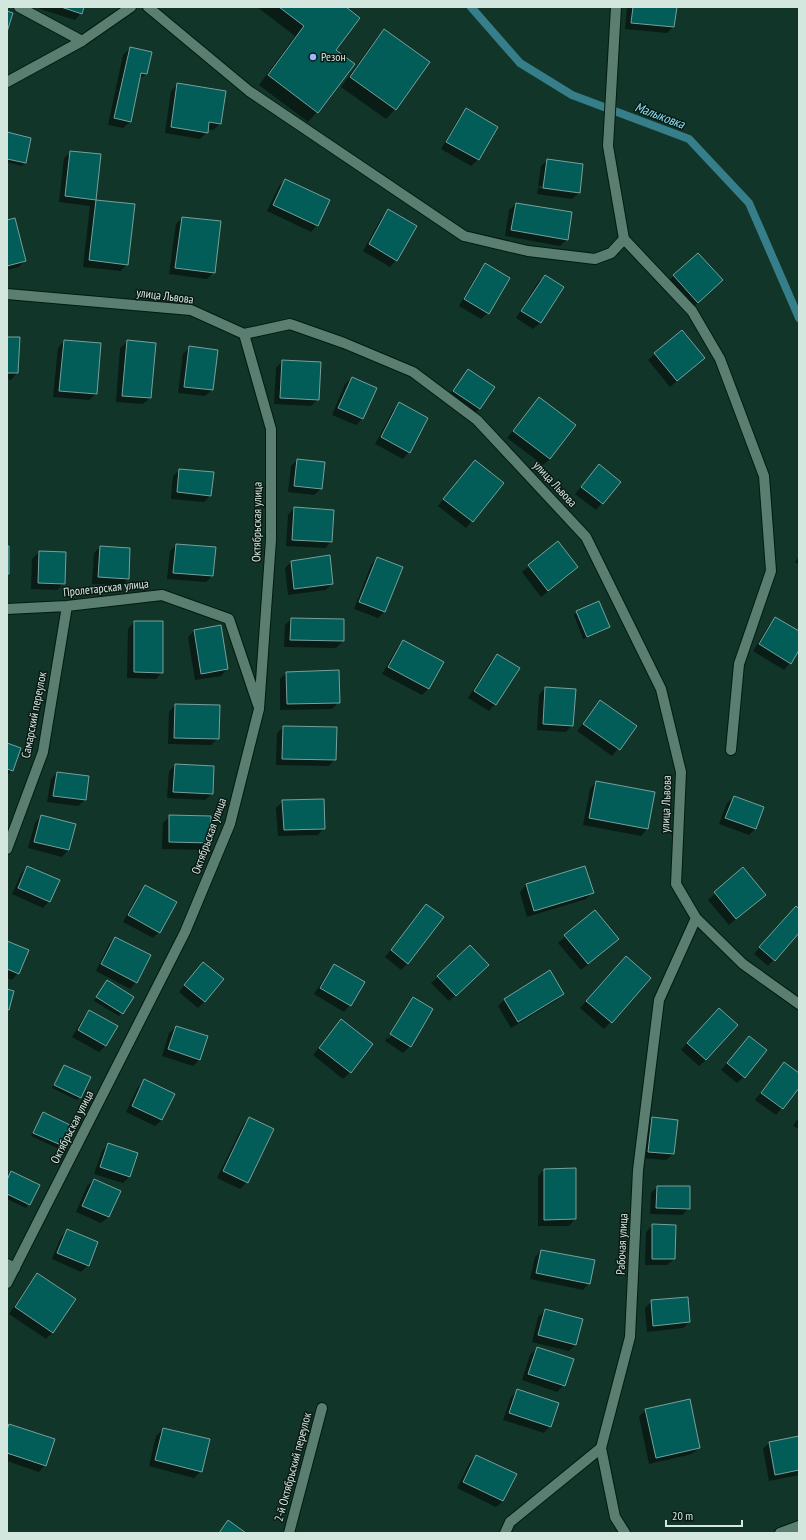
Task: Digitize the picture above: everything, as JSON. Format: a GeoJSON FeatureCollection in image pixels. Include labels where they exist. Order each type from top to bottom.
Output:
{"type":"FeatureCollection","features":[{"type":"Feature","properties":{"kind":"street"},"geometry":{"type":"LineString","coordinates":[[19,7],[82,41]]}},
{"type":"Feature","properties":{"kind":"street"},"geometry":{"type":"LineString","coordinates":[[7,82],[82,41],[131,7]]}},
{"type":"Feature","properties":{"kind":"street"},"geometry":{"type":"LineString","coordinates":[[148,7],[249,91],[464,236],[528,251],[595,259],[611,254],[624,239]]}},
{"type":"Feature","properties":{"kind":"street"},"geometry":{"type":"LineString","coordinates":[[616,7],[608,146],[624,239],[692,311],[720,359],[764,476],[771,572],[739,664],[731,750]]}},
{"type":"Feature","properties":{"kind":"street","name":"улица Львова"},"geometry":{"type":"LineString","coordinates":[[7,294],[191,310],[244,334],[290,324],[344,343],[413,372],[477,420],[586,537],[660,689],[681,772],[676,884],[696,918],[743,964],[799,1004]]}},
{"type":"Feature","properties":{"kind":"street","name":"Октябрьская улица"},"geometry":{"type":"LineString","coordinates":[[7,1283],[11,1266],[185,932],[230,824],[260,709],[271,540],[271,429],[244,334]]}},
{"type":"Feature","properties":{"kind":"street","name":"Пролетарская улица"},"geometry":{"type":"LineString","coordinates":[[7,609],[67,606],[162,595],[229,619],[260,709]]}},
{"type":"Feature","properties":{"kind":"street","name":"Самарский переулок"},"geometry":{"type":"LineString","coordinates":[[7,849],[43,752],[67,606]]}},
{"type":"Feature","properties":{"kind":"street","name":"Рабочая улица"},"geometry":{"type":"LineString","coordinates":[[601,1448],[630,1337],[638,1170],[658,1000],[696,918]]}},
{"type":"Feature","properties":{"kind":"street","name":"2-й Октябрьский переулок"},"geometry":{"type":"LineString","coordinates":[[289,1533],[322,1408]]}},
{"type":"Feature","properties":{"kind":"street"},"geometry":{"type":"LineString","coordinates":[[505,1533],[510,1522],[601,1448],[615,1517],[625,1533]]}},
{"type":"Feature","properties":{"kind":"street"},"geometry":{"type":"LineString","coordinates":[[780,1533],[799,1526]]}},
{"type":"Feature","properties":{"kind":"building"},"geometry":{"type":"Polygon","coordinates":[[[61,7],[84,7],[82,14],[61,7]]]}},
{"type":"Feature","properties":{"kind":"building","name":"Резон"},"geometry":{"type":"Polygon","coordinates":[[[279,7],[346,7],[360,18],[336,50],[355,64],[318,113],[268,75],[304,26],[279,7]]]}},
{"type":"Feature","properties":{"kind":"building"},"geometry":{"type":"Polygon","coordinates":[[[633,7],[677,7],[674,27],[631,23],[633,7]]]}},
{"type":"Feature","properties":{"kind":"building"},"geometry":{"type":"Polygon","coordinates":[[[7,11],[13,13],[7,32],[7,11]]]}},
{"type":"Feature","properties":{"kind":"building"},"geometry":{"type":"Polygon","coordinates":[[[384,29],[430,62],[396,110],[350,77],[384,29]]]}},
{"type":"Feature","properties":{"kind":"building"},"geometry":{"type":"Polygon","coordinates":[[[130,47],[152,52],[147,74],[141,73],[131,122],[114,118],[130,47]]]}},
{"type":"Feature","properties":{"kind":"building"},"geometry":{"type":"Polygon","coordinates":[[[177,83],[226,91],[221,124],[209,122],[208,133],[171,127],[177,83]]]}},
{"type":"Feature","properties":{"kind":"building"},"geometry":{"type":"Polygon","coordinates":[[[466,108],[498,127],[479,160],[446,142],[466,108]]]}},
{"type":"Feature","properties":{"kind":"building"},"geometry":{"type":"Polygon","coordinates":[[[7,132],[31,138],[26,163],[7,159],[7,132]]]}},
{"type":"Feature","properties":{"kind":"building"},"geometry":{"type":"Polygon","coordinates":[[[70,151],[101,154],[96,200],[65,196],[70,151]]]}},
{"type":"Feature","properties":{"kind":"building"},"geometry":{"type":"Polygon","coordinates":[[[547,159],[583,164],[580,193],[543,188],[547,159]]]}},
{"type":"Feature","properties":{"kind":"building"},"geometry":{"type":"Polygon","coordinates":[[[285,179],[330,200],[318,226],[273,205],[285,179]]]}},
{"type":"Feature","properties":{"kind":"building"},"geometry":{"type":"Polygon","coordinates":[[[96,200],[135,204],[128,265],[89,260],[96,200]]]}},
{"type":"Feature","properties":{"kind":"building"},"geometry":{"type":"Polygon","coordinates":[[[516,203],[572,212],[568,240],[511,230],[516,203]]]}},
{"type":"Feature","properties":{"kind":"building"},"geometry":{"type":"Polygon","coordinates":[[[388,209],[417,226],[397,261],[369,244],[388,209]]]}},
{"type":"Feature","properties":{"kind":"building"},"geometry":{"type":"Polygon","coordinates":[[[182,217],[221,221],[215,273],[175,268],[182,217]]]}},
{"type":"Feature","properties":{"kind":"building"},"geometry":{"type":"Polygon","coordinates":[[[15,218],[26,261],[7,266],[7,220],[15,218]]]}},
{"type":"Feature","properties":{"kind":"building"},"geometry":{"type":"Polygon","coordinates":[[[698,253],[723,280],[698,303],[673,275],[698,253]]]}},
{"type":"Feature","properties":{"kind":"building"},"geometry":{"type":"Polygon","coordinates":[[[485,263],[510,278],[489,314],[464,299],[485,263]]]}},
{"type":"Feature","properties":{"kind":"building"},"geometry":{"type":"Polygon","coordinates":[[[545,275],[564,287],[541,323],[521,311],[545,275]]]}},
{"type":"Feature","properties":{"kind":"building"},"geometry":{"type":"Polygon","coordinates":[[[682,330],[705,358],[677,381],[654,353],[682,330]]]}},
{"type":"Feature","properties":{"kind":"building"},"geometry":{"type":"Polygon","coordinates":[[[7,337],[20,337],[18,373],[7,373],[7,337]]]}},
{"type":"Feature","properties":{"kind":"building"},"geometry":{"type":"Polygon","coordinates":[[[64,340],[101,343],[97,394],[59,391],[64,340]]]}},
{"type":"Feature","properties":{"kind":"building"},"geometry":{"type":"Polygon","coordinates":[[[127,340],[156,343],[151,398],[122,396],[127,340]]]}},
{"type":"Feature","properties":{"kind":"building"},"geometry":{"type":"Polygon","coordinates":[[[189,346],[218,350],[213,390],[184,387],[189,346]]]}},
{"type":"Feature","properties":{"kind":"building"},"geometry":{"type":"Polygon","coordinates":[[[282,360],[321,362],[319,400],[280,398],[282,360]]]}},
{"type":"Feature","properties":{"kind":"building"},"geometry":{"type":"Polygon","coordinates":[[[468,369],[495,387],[480,409],[453,391],[468,369]]]}},
{"type":"Feature","properties":{"kind":"building"},"geometry":{"type":"Polygon","coordinates":[[[352,377],[377,388],[363,419],[338,408],[352,377]]]}},
{"type":"Feature","properties":{"kind":"building"},"geometry":{"type":"Polygon","coordinates":[[[539,397],[576,425],[550,459],[513,431],[539,397]]]}},
{"type":"Feature","properties":{"kind":"building"},"geometry":{"type":"Polygon","coordinates":[[[399,402],[428,418],[410,453],[381,437],[399,402]]]}},
{"type":"Feature","properties":{"kind":"building"},"geometry":{"type":"Polygon","coordinates":[[[297,459],[325,462],[322,489],[294,486],[297,459]]]}},
{"type":"Feature","properties":{"kind":"building"},"geometry":{"type":"Polygon","coordinates":[[[475,460],[504,483],[473,522],[443,499],[475,460]]]}},
{"type":"Feature","properties":{"kind":"building"},"geometry":{"type":"Polygon","coordinates":[[[599,464],[621,482],[603,504],[581,487],[599,464]]]}},
{"type":"Feature","properties":{"kind":"building"},"geometry":{"type":"Polygon","coordinates":[[[179,469],[214,472],[211,496],[177,492],[179,469]]]}},
{"type":"Feature","properties":{"kind":"building"},"geometry":{"type":"Polygon","coordinates":[[[294,507],[334,510],[332,542],[292,540],[294,507]]]}},
{"type":"Feature","properties":{"kind":"building"},"geometry":{"type":"Polygon","coordinates":[[[558,541],[578,567],[548,591],[528,565],[558,541]]]}},
{"type":"Feature","properties":{"kind":"building"},"geometry":{"type":"Polygon","coordinates":[[[176,544],[216,547],[213,576],[173,573],[176,544]]]}},
{"type":"Feature","properties":{"kind":"building"},"geometry":{"type":"Polygon","coordinates":[[[7,546],[9,546],[9,574],[7,574],[7,546]]]}},
{"type":"Feature","properties":{"kind":"building"},"geometry":{"type":"Polygon","coordinates":[[[100,546],[130,548],[129,579],[98,577],[100,546]]]}},
{"type":"Feature","properties":{"kind":"building"},"geometry":{"type":"Polygon","coordinates":[[[39,551],[66,552],[65,584],[38,583],[39,551]]]}},
{"type":"Feature","properties":{"kind":"building"},"geometry":{"type":"Polygon","coordinates":[[[330,555],[333,584],[294,589],[291,561],[330,555]]]}},
{"type":"Feature","properties":{"kind":"building"},"geometry":{"type":"Polygon","coordinates":[[[377,557],[403,567],[385,612],[359,602],[377,557]]]}},
{"type":"Feature","properties":{"kind":"building"},"geometry":{"type":"Polygon","coordinates":[[[599,601],[610,627],[587,637],[576,611],[599,601]]]}},
{"type":"Feature","properties":{"kind":"building"},"geometry":{"type":"Polygon","coordinates":[[[775,617],[799,631],[799,650],[791,664],[759,644],[775,617]]]}},
{"type":"Feature","properties":{"kind":"building"},"geometry":{"type":"Polygon","coordinates":[[[291,618],[344,619],[344,641],[290,640],[291,618]]]}},
{"type":"Feature","properties":{"kind":"building"},"geometry":{"type":"Polygon","coordinates":[[[134,621],[163,621],[163,673],[134,672],[134,621]]]}},
{"type":"Feature","properties":{"kind":"building"},"geometry":{"type":"Polygon","coordinates":[[[221,625],[228,669],[201,674],[194,630],[221,625]]]}},
{"type":"Feature","properties":{"kind":"building"},"geometry":{"type":"Polygon","coordinates":[[[403,640],[444,662],[429,689],[388,667],[403,640]]]}},
{"type":"Feature","properties":{"kind":"building"},"geometry":{"type":"Polygon","coordinates":[[[497,654],[520,668],[496,705],[474,691],[497,654]]]}},
{"type":"Feature","properties":{"kind":"building"},"geometry":{"type":"Polygon","coordinates":[[[339,670],[340,703],[287,704],[286,672],[339,670]]]}},
{"type":"Feature","properties":{"kind":"building"},"geometry":{"type":"Polygon","coordinates":[[[545,687],[576,689],[573,726],[543,724],[545,687]]]}},
{"type":"Feature","properties":{"kind":"building"},"geometry":{"type":"Polygon","coordinates":[[[600,700],[637,726],[620,750],[583,724],[600,700]]]}},
{"type":"Feature","properties":{"kind":"building"},"geometry":{"type":"Polygon","coordinates":[[[175,704],[220,705],[219,739],[174,738],[175,704]]]}},
{"type":"Feature","properties":{"kind":"building"},"geometry":{"type":"Polygon","coordinates":[[[283,726],[337,727],[336,760],[282,759],[283,726]]]}},
{"type":"Feature","properties":{"kind":"building"},"geometry":{"type":"Polygon","coordinates":[[[7,743],[21,748],[13,771],[7,769],[7,743]]]}},
{"type":"Feature","properties":{"kind":"building"},"geometry":{"type":"Polygon","coordinates":[[[175,764],[214,766],[213,794],[173,792],[175,764]]]}},
{"type":"Feature","properties":{"kind":"building"},"geometry":{"type":"Polygon","coordinates":[[[57,772],[89,776],[86,800],[53,796],[57,772]]]}},
{"type":"Feature","properties":{"kind":"building"},"geometry":{"type":"Polygon","coordinates":[[[596,781],[655,792],[648,829],[589,818],[596,781]]]}},
{"type":"Feature","properties":{"kind":"building"},"geometry":{"type":"Polygon","coordinates":[[[734,796],[764,807],[756,829],[725,818],[734,796]]]}},
{"type":"Feature","properties":{"kind":"building"},"geometry":{"type":"Polygon","coordinates":[[[324,799],[325,829],[284,830],[282,800],[324,799]]]}},
{"type":"Feature","properties":{"kind":"building"},"geometry":{"type":"Polygon","coordinates":[[[41,815],[76,824],[69,850],[34,842],[41,815]]]}},
{"type":"Feature","properties":{"kind":"building"},"geometry":{"type":"Polygon","coordinates":[[[169,815],[211,816],[211,843],[169,842],[169,815]]]}},
{"type":"Feature","properties":{"kind":"building"},"geometry":{"type":"Polygon","coordinates":[[[27,866],[60,880],[50,902],[18,888],[27,866]]]}},
{"type":"Feature","properties":{"kind":"building"},"geometry":{"type":"Polygon","coordinates":[[[585,866],[594,893],[534,911],[526,884],[585,866]]]}},
{"type":"Feature","properties":{"kind":"building"},"geometry":{"type":"Polygon","coordinates":[[[743,867],[766,895],[736,919],[714,892],[743,867]]]}},
{"type":"Feature","properties":{"kind":"building"},"geometry":{"type":"Polygon","coordinates":[[[145,885],[177,902],[160,933],[128,915],[145,885]]]}},
{"type":"Feature","properties":{"kind":"building"},"geometry":{"type":"Polygon","coordinates":[[[426,904],[444,917],[408,964],[391,950],[426,904]]]}},
{"type":"Feature","properties":{"kind":"building"},"geometry":{"type":"Polygon","coordinates":[[[796,906],[799,909],[799,933],[775,961],[759,947],[796,906]]]}},
{"type":"Feature","properties":{"kind":"building"},"geometry":{"type":"Polygon","coordinates":[[[595,910],[619,939],[588,964],[564,935],[595,910]]]}},
{"type":"Feature","properties":{"kind":"building"},"geometry":{"type":"Polygon","coordinates":[[[115,937],[151,955],[137,983],[101,964],[115,937]]]}},
{"type":"Feature","properties":{"kind":"building"},"geometry":{"type":"Polygon","coordinates":[[[7,941],[29,950],[19,974],[7,969],[7,941]]]}},
{"type":"Feature","properties":{"kind":"building"},"geometry":{"type":"Polygon","coordinates":[[[470,945],[489,965],[456,996],[437,976],[470,945]]]}},
{"type":"Feature","properties":{"kind":"building"},"geometry":{"type":"Polygon","coordinates":[[[626,956],[651,978],[612,1023],[586,1001],[626,956]]]}},
{"type":"Feature","properties":{"kind":"building"},"geometry":{"type":"Polygon","coordinates":[[[203,962],[224,979],[205,1002],[184,985],[203,962]]]}},
{"type":"Feature","properties":{"kind":"building"},"geometry":{"type":"Polygon","coordinates":[[[334,964],[365,982],[351,1006],[320,988],[334,964]]]}},
{"type":"Feature","properties":{"kind":"building"},"geometry":{"type":"Polygon","coordinates":[[[550,970],[564,994],[518,1022],[504,999],[550,970]]]}},
{"type":"Feature","properties":{"kind":"building"},"geometry":{"type":"Polygon","coordinates":[[[107,980],[134,997],[123,1014],[96,997],[107,980]]]}},
{"type":"Feature","properties":{"kind":"building"},"geometry":{"type":"Polygon","coordinates":[[[7,989],[14,991],[9,1010],[7,1009],[7,989]]]}},
{"type":"Feature","properties":{"kind":"building"},"geometry":{"type":"Polygon","coordinates":[[[413,997],[433,1009],[411,1047],[390,1034],[413,997]]]}},
{"type":"Feature","properties":{"kind":"building"},"geometry":{"type":"Polygon","coordinates":[[[719,1008],[738,1025],[706,1060],[687,1043],[719,1008]]]}},
{"type":"Feature","properties":{"kind":"building"},"geometry":{"type":"Polygon","coordinates":[[[89,1010],[118,1026],[106,1046],[78,1030],[89,1010]]]}},
{"type":"Feature","properties":{"kind":"building"},"geometry":{"type":"Polygon","coordinates":[[[341,1019],[373,1044],[351,1073],[319,1048],[341,1019]]]}},
{"type":"Feature","properties":{"kind":"building"},"geometry":{"type":"Polygon","coordinates":[[[176,1026],[208,1036],[200,1060],[168,1049],[176,1026]]]}},
{"type":"Feature","properties":{"kind":"building"},"geometry":{"type":"Polygon","coordinates":[[[749,1036],[767,1050],[745,1078],[727,1063],[749,1036]]]}},
{"type":"Feature","properties":{"kind":"building"},"geometry":{"type":"Polygon","coordinates":[[[784,1062],[799,1073],[799,1088],[783,1109],[761,1093],[784,1062]]]}},
{"type":"Feature","properties":{"kind":"building"},"geometry":{"type":"Polygon","coordinates":[[[64,1065],[91,1077],[81,1098],[54,1085],[64,1065]]]}},
{"type":"Feature","properties":{"kind":"building"},"geometry":{"type":"Polygon","coordinates":[[[144,1079],[175,1094],[162,1120],[132,1106],[144,1079]]]}},
{"type":"Feature","properties":{"kind":"building"},"geometry":{"type":"Polygon","coordinates":[[[43,1112],[70,1125],[61,1145],[33,1133],[43,1112]]]}},
{"type":"Feature","properties":{"kind":"building"},"geometry":{"type":"Polygon","coordinates":[[[249,1117],[274,1129],[248,1183],[223,1171],[249,1117]]]}},
{"type":"Feature","properties":{"kind":"building"},"geometry":{"type":"Polygon","coordinates":[[[652,1117],[678,1120],[674,1154],[648,1152],[652,1117]]]}},
{"type":"Feature","properties":{"kind":"building"},"geometry":{"type":"Polygon","coordinates":[[[108,1143],[138,1153],[130,1177],[100,1167],[108,1143]]]}},
{"type":"Feature","properties":{"kind":"building"},"geometry":{"type":"Polygon","coordinates":[[[576,1168],[576,1219],[544,1220],[544,1169],[576,1168]]]}},
{"type":"Feature","properties":{"kind":"building"},"geometry":{"type":"Polygon","coordinates":[[[11,1171],[40,1185],[30,1205],[7,1194],[7,1180],[11,1171]]]}},
{"type":"Feature","properties":{"kind":"building"},"geometry":{"type":"Polygon","coordinates":[[[94,1179],[121,1191],[109,1217],[82,1206],[94,1179]]]}},
{"type":"Feature","properties":{"kind":"building"},"geometry":{"type":"Polygon","coordinates":[[[657,1186],[690,1186],[690,1209],[656,1208],[657,1186]]]}},
{"type":"Feature","properties":{"kind":"building"},"geometry":{"type":"Polygon","coordinates":[[[652,1224],[676,1225],[675,1259],[652,1259],[652,1224]]]}},
{"type":"Feature","properties":{"kind":"building"},"geometry":{"type":"Polygon","coordinates":[[[67,1229],[98,1242],[89,1266],[57,1253],[67,1229]]]}},
{"type":"Feature","properties":{"kind":"building"},"geometry":{"type":"Polygon","coordinates":[[[541,1250],[595,1260],[590,1284],[536,1273],[541,1250]]]}},
{"type":"Feature","properties":{"kind":"building"},"geometry":{"type":"Polygon","coordinates":[[[37,1273],[76,1299],[53,1333],[15,1307],[37,1273]]]}},
{"type":"Feature","properties":{"kind":"building"},"geometry":{"type":"Polygon","coordinates":[[[688,1297],[690,1322],[653,1326],[651,1300],[688,1297]]]}},
{"type":"Feature","properties":{"kind":"building"},"geometry":{"type":"Polygon","coordinates":[[[545,1309],[583,1319],[576,1345],[538,1335],[545,1309]]]}},
{"type":"Feature","properties":{"kind":"building"},"geometry":{"type":"Polygon","coordinates":[[[537,1347],[574,1359],[565,1386],[528,1374],[537,1347]]]}},
{"type":"Feature","properties":{"kind":"building"},"geometry":{"type":"Polygon","coordinates":[[[517,1389],[559,1403],[551,1427],[509,1413],[517,1389]]]}},
{"type":"Feature","properties":{"kind":"building"},"geometry":{"type":"Polygon","coordinates":[[[690,1399],[700,1448],[656,1458],[645,1409],[690,1399]]]}},
{"type":"Feature","properties":{"kind":"building"},"geometry":{"type":"Polygon","coordinates":[[[9,1424],[55,1439],[46,1466],[7,1453],[7,1430],[9,1424]]]}},
{"type":"Feature","properties":{"kind":"building"},"geometry":{"type":"Polygon","coordinates":[[[163,1428],[210,1439],[202,1472],[155,1460],[163,1428]]]}},
{"type":"Feature","properties":{"kind":"building"},"geometry":{"type":"Polygon","coordinates":[[[799,1436],[799,1470],[775,1475],[769,1442],[799,1436]]]}},
{"type":"Feature","properties":{"kind":"building"},"geometry":{"type":"Polygon","coordinates":[[[476,1455],[517,1474],[503,1501],[463,1482],[476,1455]]]}},
{"type":"Feature","properties":{"kind":"building"},"geometry":{"type":"Polygon","coordinates":[[[228,1520],[246,1533],[219,1533],[228,1520]]]}},
{"type":"Feature","properties":{"kind":"waterway","name":"Малыковка"},"geometry":{"type":"LineString","coordinates":[[471,7],[520,63],[572,95],[689,139],[749,203],[799,318]]}},
{"type":"Feature","properties":{"kind":"place","name":"Резон"},"geometry":{"type":"Point","coordinates":[313,57]}}]}
